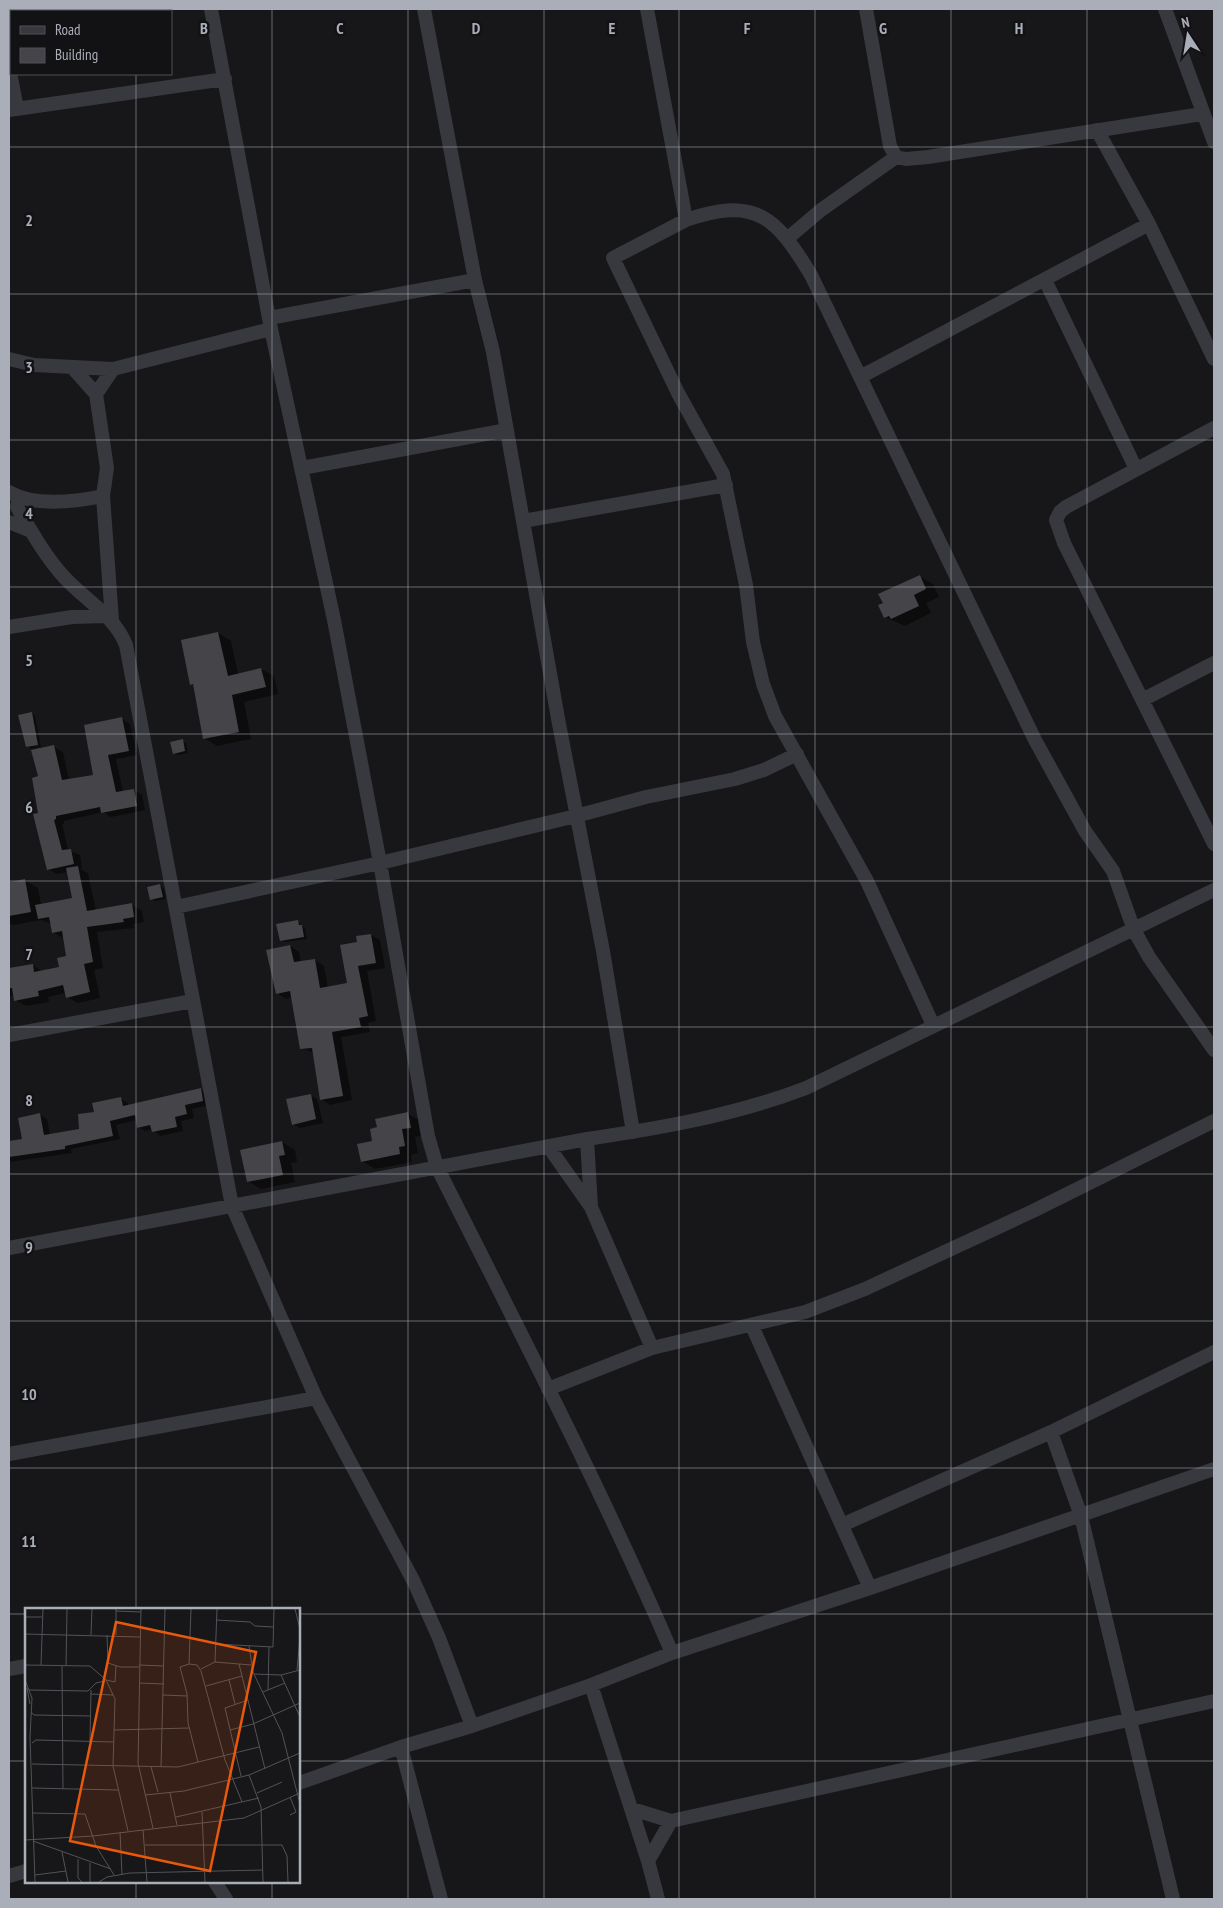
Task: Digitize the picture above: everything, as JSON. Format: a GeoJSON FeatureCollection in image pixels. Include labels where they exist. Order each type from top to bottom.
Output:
{"type":"FeatureCollection","features":[{"type":"Feature","properties":{"kind":"street"},"geometry":{"type":"LineString","coordinates":[[211,9],[270,324],[334,620],[380,863],[424,1119],[437,1167],[636,1570],[672,1653]]}},
{"type":"Feature","properties":{"kind":"street"},"geometry":{"type":"LineString","coordinates":[[424,9],[475,280],[493,352],[576,816],[603,951],[633,1132]]}},
{"type":"Feature","properties":{"kind":"street"},"geometry":{"type":"LineString","coordinates":[[647,9],[686,220]]}},
{"type":"Feature","properties":{"kind":"street"},"geometry":{"type":"LineString","coordinates":[[866,9],[890,146],[896,157]]}},
{"type":"Feature","properties":{"kind":"street"},"geometry":{"type":"LineString","coordinates":[[1165,9],[1202,114],[1214,142]]}},
{"type":"Feature","properties":{"kind":"street"},"geometry":{"type":"LineString","coordinates":[[9,68],[13,109],[225,79]]}},
{"type":"Feature","properties":{"kind":"street"},"geometry":{"type":"LineString","coordinates":[[788,238],[822,210],[896,157],[906,159],[928,157],[1202,114]]}},
{"type":"Feature","properties":{"kind":"street"},"geometry":{"type":"LineString","coordinates":[[1097,130],[1149,224],[1214,359]]}},
{"type":"Feature","properties":{"kind":"street"},"geometry":{"type":"LineString","coordinates":[[933,1025],[867,881],[775,716],[763,684],[753,642],[746,585],[723,474],[678,393],[613,258],[686,220],[709,212],[731,209],[754,212],[771,222],[788,238],[811,275],[1035,740],[1085,831],[1112,871],[1134,930],[1186,1012],[1214,1050]]}},
{"type":"Feature","properties":{"kind":"street"},"geometry":{"type":"LineString","coordinates":[[860,377],[1149,224]]}},
{"type":"Feature","properties":{"kind":"street"},"geometry":{"type":"LineString","coordinates":[[9,359],[34,365],[113,369],[270,324],[475,280]]}},
{"type":"Feature","properties":{"kind":"street"},"geometry":{"type":"LineString","coordinates":[[1045,280],[1136,469]]}},
{"type":"Feature","properties":{"kind":"street"},"geometry":{"type":"LineString","coordinates":[[72,367],[96,394],[107,468],[102,496],[110,618]]}},
{"type":"Feature","properties":{"kind":"street"},"geometry":{"type":"LineString","coordinates":[[96,394],[113,369]]}},
{"type":"Feature","properties":{"kind":"street"},"geometry":{"type":"LineString","coordinates":[[1214,428],[1066,507],[1060,512],[1056,520],[1064,543],[1144,699],[1214,844]]}},
{"type":"Feature","properties":{"kind":"street"},"geometry":{"type":"LineString","coordinates":[[302,468],[507,430]]}},
{"type":"Feature","properties":{"kind":"street"},"geometry":{"type":"LineString","coordinates":[[523,521],[726,485]]}},
{"type":"Feature","properties":{"kind":"street"},"geometry":{"type":"LineString","coordinates":[[13,502],[102,496]]}},
{"type":"Feature","properties":{"kind":"street"},"geometry":{"type":"LineString","coordinates":[[13,502],[64,577],[82,597],[110,618],[120,630],[126,645],[232,1206],[316,1398],[414,1582],[439,1638],[472,1726]]}},
{"type":"Feature","properties":{"kind":"street"},"geometry":{"type":"LineString","coordinates":[[9,522],[31,531]]}},
{"type":"Feature","properties":{"kind":"street"},"geometry":{"type":"LineString","coordinates":[[9,628],[72,617],[110,618]]}},
{"type":"Feature","properties":{"kind":"street"},"geometry":{"type":"LineString","coordinates":[[1144,699],[1214,662]]}},
{"type":"Feature","properties":{"kind":"street"},"geometry":{"type":"LineString","coordinates":[[176,907],[380,863],[576,816],[646,797],[735,779],[764,770],[797,754]]}},
{"type":"Feature","properties":{"kind":"street"},"geometry":{"type":"LineString","coordinates":[[9,1248],[548,1146],[633,1132],[771,1102],[806,1088],[1214,890]]}},
{"type":"Feature","properties":{"kind":"street"},"geometry":{"type":"LineString","coordinates":[[9,1034],[193,1001]]}},
{"type":"Feature","properties":{"kind":"street"},"geometry":{"type":"LineString","coordinates":[[548,1389],[652,1348],[805,1312],[865,1289],[1006,1223],[1214,1121]]}},
{"type":"Feature","properties":{"kind":"street"},"geometry":{"type":"LineString","coordinates":[[587,1139],[591,1208]]}},
{"type":"Feature","properties":{"kind":"street"},"geometry":{"type":"LineString","coordinates":[[548,1146],[591,1208],[652,1348]]}},
{"type":"Feature","properties":{"kind":"street"},"geometry":{"type":"LineString","coordinates":[[752,1326],[870,1588]]}},
{"type":"Feature","properties":{"kind":"street"},"geometry":{"type":"LineString","coordinates":[[842,1525],[1052,1432],[1214,1352]]}},
{"type":"Feature","properties":{"kind":"street"},"geometry":{"type":"LineString","coordinates":[[9,1454],[316,1398]]}},
{"type":"Feature","properties":{"kind":"street"},"geometry":{"type":"LineString","coordinates":[[1052,1432],[1081,1516],[1173,1899]]}},
{"type":"Feature","properties":{"kind":"street"},"geometry":{"type":"LineString","coordinates":[[300,1783],[401,1747],[472,1726],[591,1685],[672,1653],[870,1588],[1214,1469]]}},
{"type":"Feature","properties":{"kind":"street"},"geometry":{"type":"LineString","coordinates":[[9,1669],[25,1666]]}},
{"type":"Feature","properties":{"kind":"street"},"geometry":{"type":"LineString","coordinates":[[591,1685],[632,1809],[658,1899]]}},
{"type":"Feature","properties":{"kind":"street"},"geometry":{"type":"LineString","coordinates":[[632,1809],[671,1820],[1131,1721],[1214,1701]]}},
{"type":"Feature","properties":{"kind":"street"},"geometry":{"type":"LineString","coordinates":[[401,1747],[441,1899]]}},
{"type":"Feature","properties":{"kind":"street"},"geometry":{"type":"LineString","coordinates":[[648,1861],[671,1820]]}},
{"type":"Feature","properties":{"kind":"street"},"geometry":{"type":"LineString","coordinates":[[9,1876],[25,1871]]}},
{"type":"Feature","properties":{"kind":"street"},"geometry":{"type":"LineString","coordinates":[[216,1883],[226,1899]]}},
{"type":"Feature","properties":{"kind":"building"},"geometry":{"type":"Polygon","coordinates":[[[920,575],[926,589],[914,595],[919,606],[891,619],[889,616],[884,618],[878,605],[883,603],[878,594],[920,575]]]}},
{"type":"Feature","properties":{"kind":"building"},"geometry":{"type":"Polygon","coordinates":[[[218,632],[228,676],[261,668],[266,687],[232,695],[239,732],[203,739],[193,684],[190,685],[181,640],[218,632]]]}},
{"type":"Feature","properties":{"kind":"building"},"geometry":{"type":"Polygon","coordinates":[[[32,712],[38,745],[26,747],[18,715],[32,712]]]}},
{"type":"Feature","properties":{"kind":"building"},"geometry":{"type":"Polygon","coordinates":[[[122,717],[129,751],[108,755],[116,792],[134,789],[137,806],[101,813],[100,807],[56,816],[54,820],[62,850],[71,849],[74,864],[47,870],[33,814],[38,813],[32,778],[38,776],[31,750],[54,745],[62,780],[93,775],[84,725],[122,717]]]}},
{"type":"Feature","properties":{"kind":"building"},"geometry":{"type":"Polygon","coordinates":[[[183,739],[185,751],[173,754],[170,742],[183,739]]]}},
{"type":"Feature","properties":{"kind":"building"},"geometry":{"type":"Polygon","coordinates":[[[78,866],[87,911],[132,903],[134,917],[123,919],[124,922],[87,927],[93,962],[84,964],[90,992],[66,998],[63,985],[38,991],[39,996],[14,1001],[12,988],[9,988],[9,968],[33,964],[34,972],[59,967],[57,958],[66,956],[62,931],[52,933],[49,917],[38,919],[35,905],[72,898],[66,868],[78,866]]]}},
{"type":"Feature","properties":{"kind":"building"},"geometry":{"type":"Polygon","coordinates":[[[25,879],[31,912],[9,916],[9,882],[25,879]]]}},
{"type":"Feature","properties":{"kind":"building"},"geometry":{"type":"Polygon","coordinates":[[[160,884],[163,897],[150,900],[147,887],[160,884]]]}},
{"type":"Feature","properties":{"kind":"building"},"geometry":{"type":"Polygon","coordinates":[[[298,920],[299,925],[302,925],[304,937],[280,941],[276,924],[298,920]]]}},
{"type":"Feature","properties":{"kind":"building"},"geometry":{"type":"Polygon","coordinates":[[[371,934],[376,963],[358,966],[368,1016],[359,1018],[361,1027],[332,1032],[343,1096],[320,1100],[312,1048],[300,1049],[290,991],[276,994],[266,950],[290,945],[294,962],[315,959],[320,988],[347,983],[340,945],[357,942],[356,936],[371,934]]]}},
{"type":"Feature","properties":{"kind":"building"},"geometry":{"type":"Polygon","coordinates":[[[201,1088],[203,1101],[185,1105],[187,1114],[175,1117],[177,1127],[152,1132],[150,1125],[137,1128],[135,1115],[110,1121],[113,1136],[65,1146],[65,1149],[9,1157],[9,1141],[22,1139],[18,1118],[40,1113],[44,1135],[79,1129],[78,1114],[94,1112],[92,1103],[121,1097],[123,1106],[201,1088]]]}},
{"type":"Feature","properties":{"kind":"building"},"geometry":{"type":"Polygon","coordinates":[[[311,1094],[316,1119],[292,1125],[286,1099],[311,1094]]]}},
{"type":"Feature","properties":{"kind":"building"},"geometry":{"type":"Polygon","coordinates":[[[408,1112],[411,1128],[402,1129],[405,1146],[399,1147],[400,1154],[361,1162],[357,1144],[372,1141],[370,1129],[377,1127],[375,1119],[408,1112]]]}},
{"type":"Feature","properties":{"kind":"building"},"geometry":{"type":"Polygon","coordinates":[[[282,1141],[285,1155],[279,1156],[283,1175],[247,1182],[240,1150],[282,1141]]]}}]}
